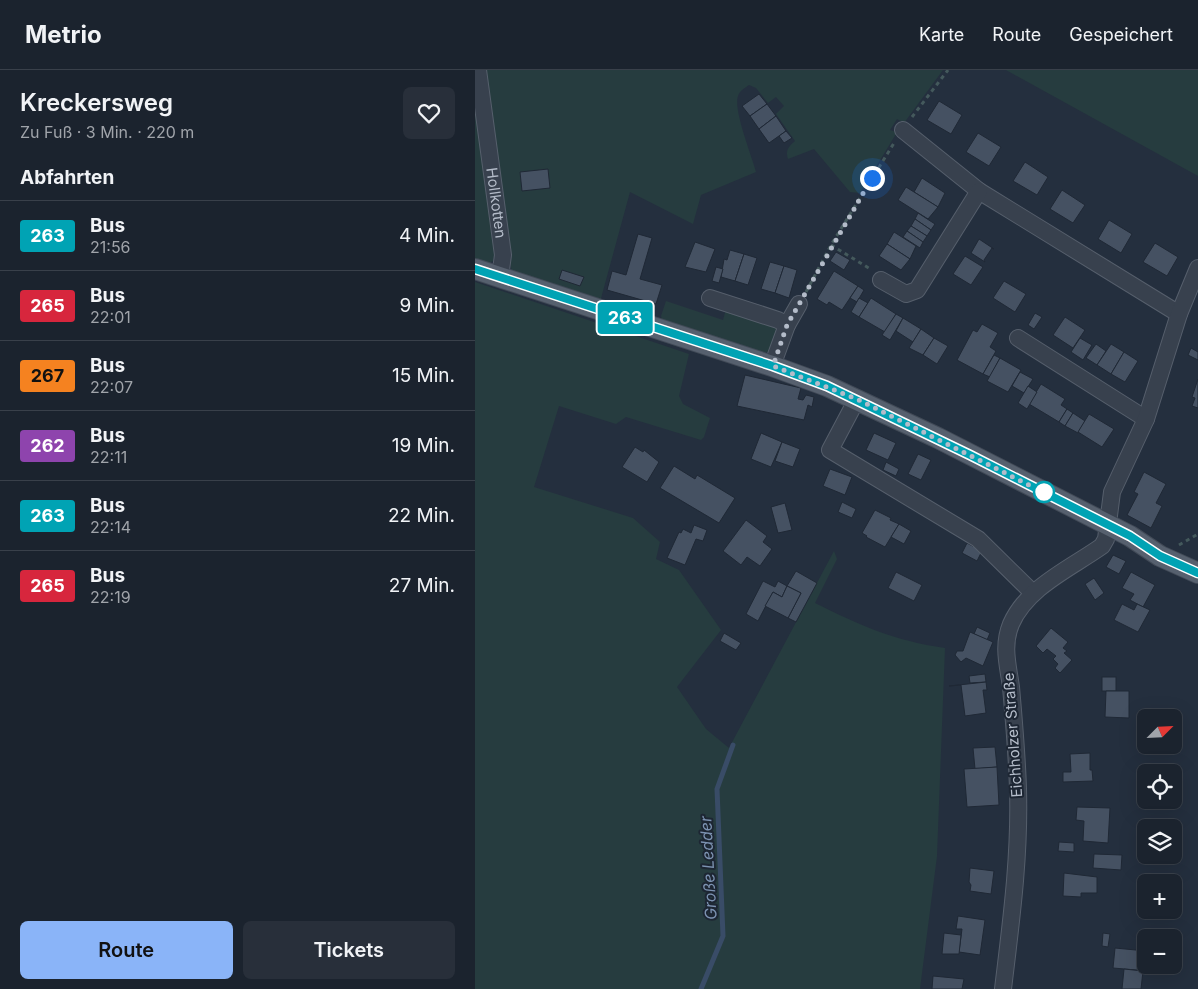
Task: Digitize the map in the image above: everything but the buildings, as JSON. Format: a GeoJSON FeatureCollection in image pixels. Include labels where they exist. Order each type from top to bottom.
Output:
{"type":"FeatureCollection","features":[{"type":"Feature","properties":{"kind":"main road"},"geometry":{"type":"LineString","coordinates":[[475,269],[773,366],[857,399],[1108,525],[1160,556],[1198,573]]}},
{"type":"Feature","properties":{"kind":"street","name":"Hollkotten"},"geometry":{"type":"LineString","coordinates":[[477,70],[503,255],[500,277]]}},
{"type":"Feature","properties":{"kind":"street"},"geometry":{"type":"LineString","coordinates":[[903,130],[979,191],[1179,314]]}},
{"type":"Feature","properties":{"kind":"street"},"geometry":{"type":"LineString","coordinates":[[881,280],[906,294],[917,290],[979,191]]}},
{"type":"Feature","properties":{"kind":"street","name":"Eichholzer Straße"},"geometry":{"type":"LineString","coordinates":[[1003,989],[1017,875],[1018,789],[1011,687],[1005,649],[1013,619],[1033,593],[1101,546],[1106,539],[1113,492],[1146,419],[1179,314],[1198,268]]}},
{"type":"Feature","properties":{"kind":"street"},"geometry":{"type":"LineString","coordinates":[[710,298],[778,320],[787,325]]}},
{"type":"Feature","properties":{"kind":"street"},"geometry":{"type":"LineString","coordinates":[[773,366],[787,325],[799,304]]}},
{"type":"Feature","properties":{"kind":"street"},"geometry":{"type":"LineString","coordinates":[[1018,338],[1146,419]]}},
{"type":"Feature","properties":{"kind":"street"},"geometry":{"type":"LineString","coordinates":[[857,399],[829,450],[978,539],[1033,593]]}},
{"type":"Feature","properties":{"kind":"path"},"geometry":{"type":"LineString","coordinates":[[799,304],[831,245],[903,130],[948,70]]}},
{"type":"Feature","properties":{"kind":"path"},"geometry":{"type":"LineString","coordinates":[[831,245],[875,272],[881,280]]}},
{"type":"Feature","properties":{"kind":"green space"},"geometry":{"type":"Polygon","coordinates":[[[482,70],[943,70],[904,123],[897,119],[890,130],[896,132],[896,134],[860,193],[850,192],[814,149],[788,159],[788,148],[795,141],[776,114],[784,106],[776,97],[768,103],[756,88],[749,85],[743,89],[738,96],[738,112],[756,172],[701,195],[693,224],[630,192],[600,302],[512,274],[482,70]]]}},
{"type":"Feature","properties":{"kind":"green space"},"geometry":{"type":"Polygon","coordinates":[[[1006,70],[1198,70],[1198,176],[1006,70]]]}},
{"type":"Feature","properties":{"kind":"green space"},"geometry":{"type":"Polygon","coordinates":[[[475,83],[496,249],[493,261],[489,263],[475,262],[475,83]]]}},
{"type":"Feature","properties":{"kind":"green space"},"geometry":{"type":"Polygon","coordinates":[[[475,282],[689,354],[679,396],[683,404],[710,418],[704,437],[701,440],[626,417],[616,424],[559,406],[534,487],[633,518],[660,542],[656,559],[679,570],[721,630],[677,687],[706,729],[729,748],[834,551],[837,559],[815,603],[878,631],[910,641],[945,648],[937,856],[920,989],[475,989],[475,282]]]}},
{"type":"Feature","properties":{"kind":"green space"},"geometry":{"type":"Polygon","coordinates":[[[666,301],[723,320],[726,309],[778,328],[772,351],[762,353],[662,320],[661,316],[666,301]]]}},
{"type":"Feature","properties":{"kind":"waterway","name":"Große Ledder"},"geometry":{"type":"LineString","coordinates":[[701,989],[723,936],[717,789],[733,745]]}},
{"type":"Feature","properties":{"kind":"bus line","name":"263"},"geometry":{"type":"LineString","coordinates":[[475,269],[773,366],[827,386],[970,455],[1130,536],[1160,556],[1198,573]]}},
{"type":"Feature","properties":{"kind":"route"},"geometry":{"type":"LineString","coordinates":[[872,178],[831,245],[787,325],[773,366],[857,399],[1047,494],[1044,492]]}}]}
